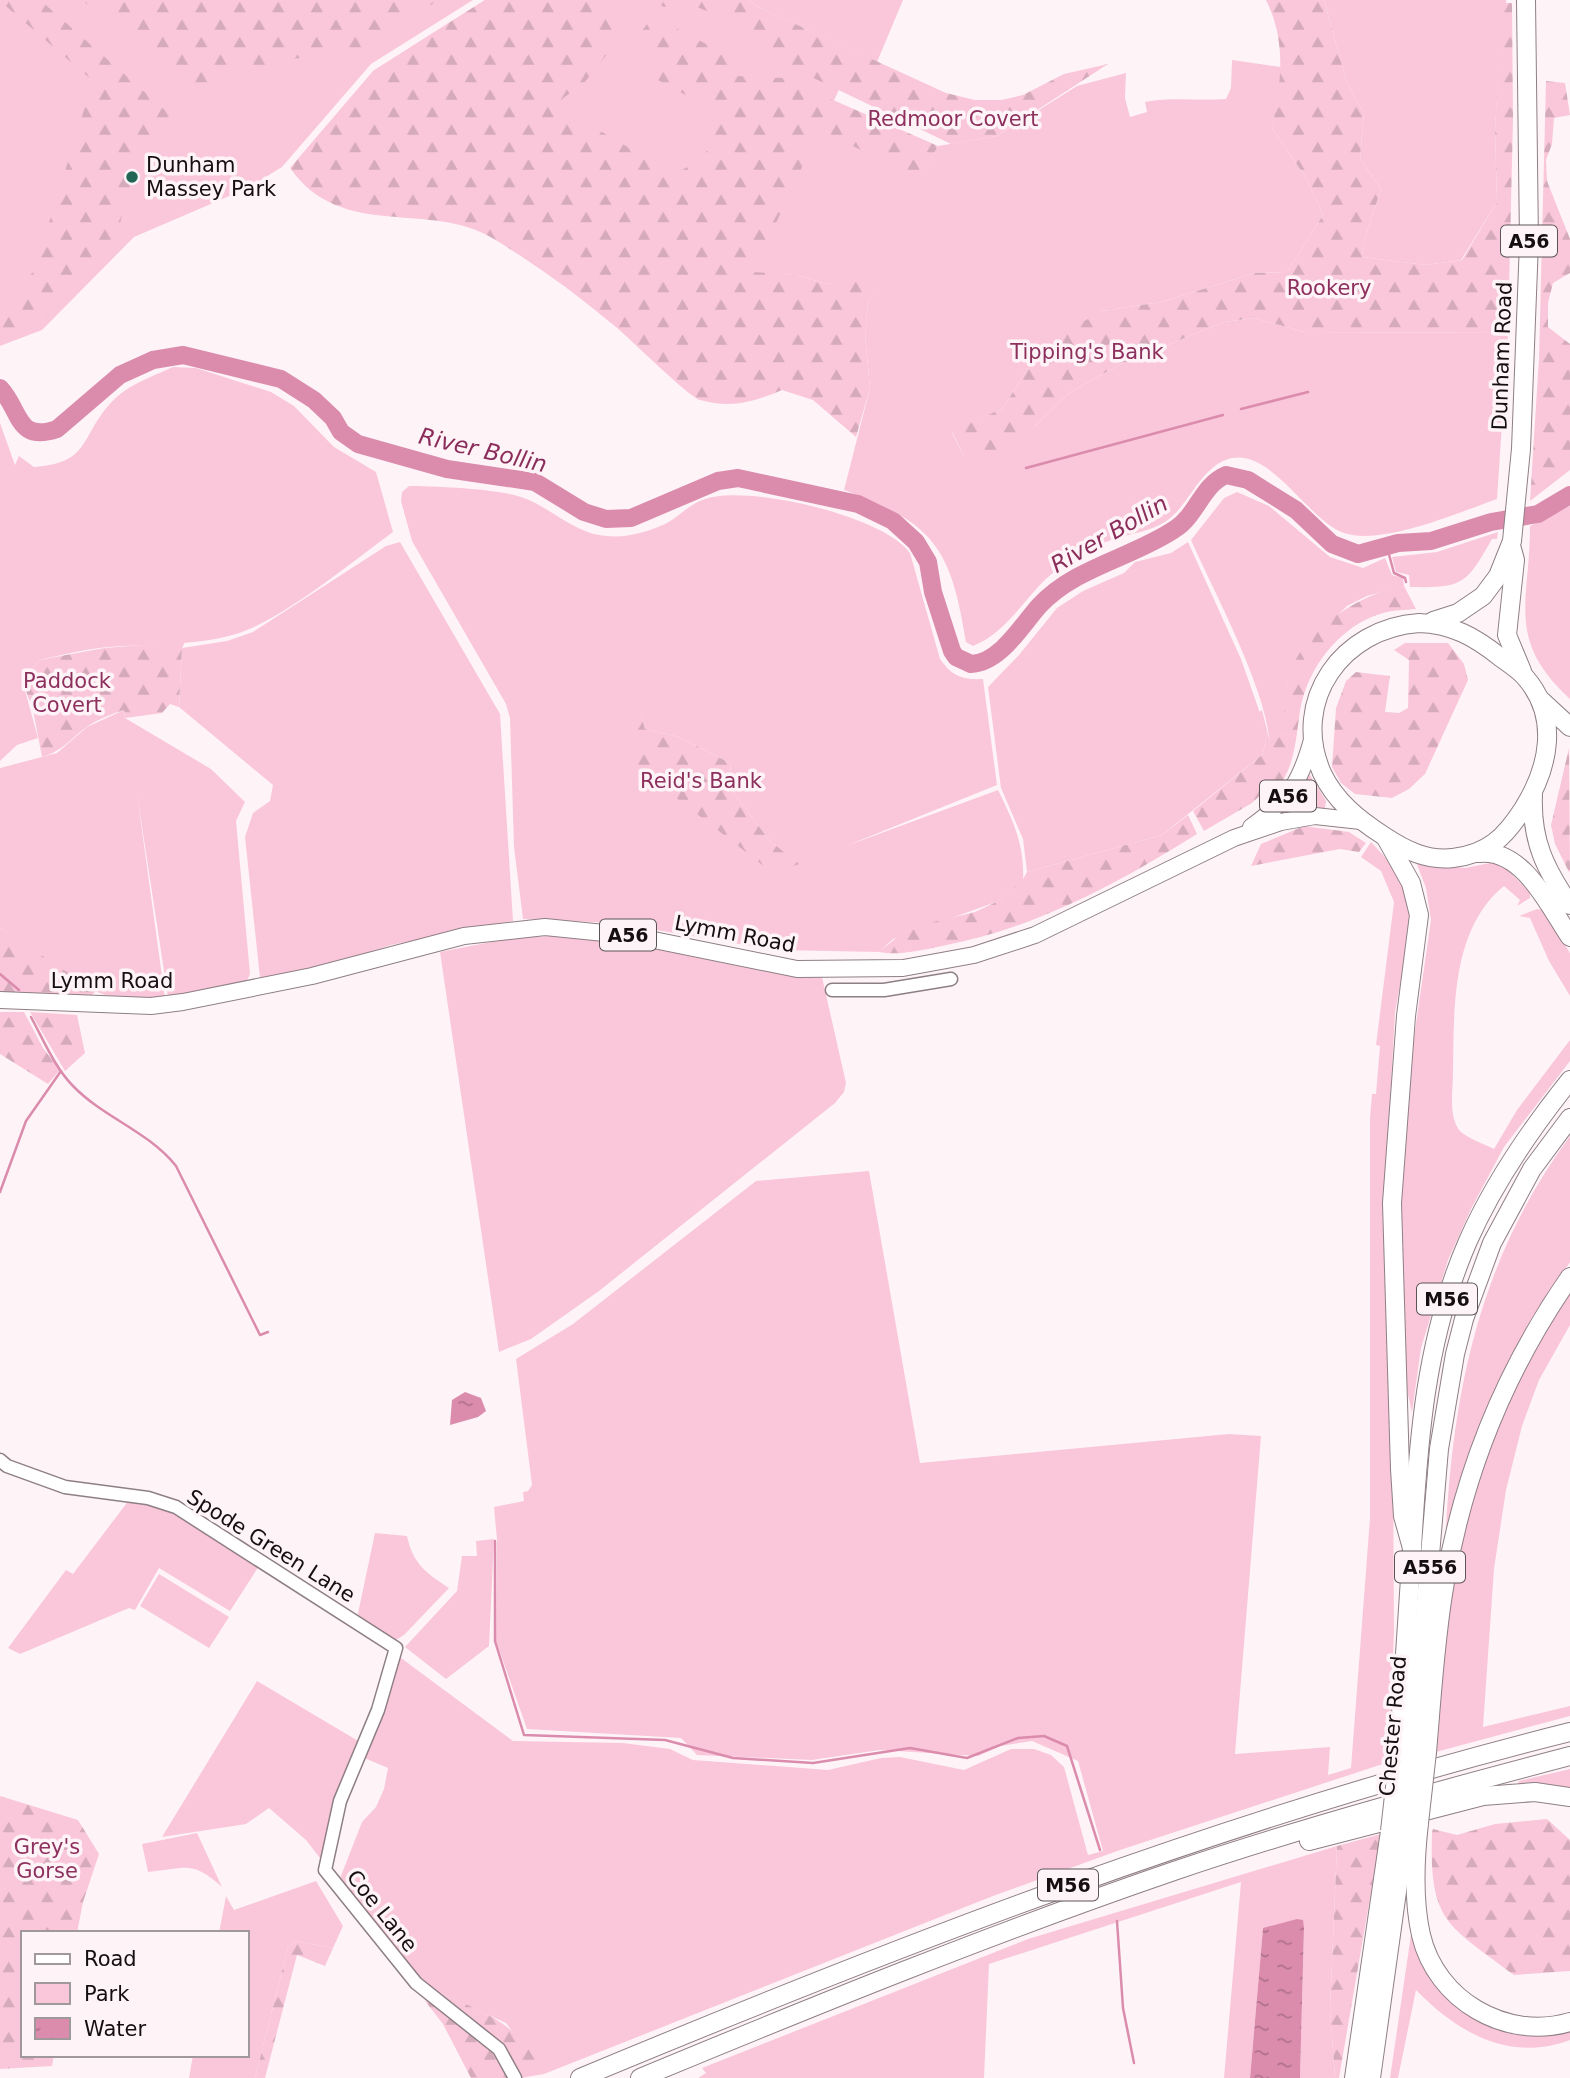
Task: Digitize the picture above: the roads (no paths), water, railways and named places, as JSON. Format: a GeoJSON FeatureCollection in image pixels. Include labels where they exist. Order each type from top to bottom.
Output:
{"type":"FeatureCollection","features":[{"type":"Feature","properties":{"kind":"highway","name":"Dunham Road"},"geometry":{"type":"LineString","coordinates":[[1524,675],[1507,635],[1515,560],[1512,543],[1518,493],[1529,242],[1526,0]]}},
{"type":"Feature","properties":{"kind":"highway","name":"Dunham Road"},"geometry":{"type":"LineString","coordinates":[[1419,623],[1441,620],[1468,608],[1492,585],[1512,543]]}},
{"type":"Feature","properties":{"kind":"highway","name":"A56"},"geometry":{"type":"LineString","coordinates":[[1419,623],[1444,625],[1464,632],[1524,675],[1537,696],[1548,738],[1544,767],[1533,795],[1507,834],[1489,848],[1452,858],[1422,856],[1361,821],[1327,783],[1318,762],[1314,734],[1318,698],[1338,660],[1371,634],[1404,624],[1419,623]]}},
{"type":"Feature","properties":{"kind":"highway"},"geometry":{"type":"LineString","coordinates":[[1537,696],[1570,727]]}},
{"type":"Feature","properties":{"kind":"highway","name":"A56"},"geometry":{"type":"LineString","coordinates":[[1533,795],[1536,844],[1549,875],[1570,905]]}},
{"type":"Feature","properties":{"kind":"highway"},"geometry":{"type":"LineString","coordinates":[[1385,837],[1411,883],[1419,915],[1405,1029],[1392,1203],[1403,1516],[1412,1548]]}},
{"type":"Feature","properties":{"kind":"highway","name":"A56"},"geometry":{"type":"LineString","coordinates":[[1476,853],[1498,853],[1518,866],[1570,937]]}},
{"type":"Feature","properties":{"kind":"highway","name":"M56"},"geometry":{"type":"LineString","coordinates":[[1412,1548],[1416,1468],[1428,1371],[1453,1279],[1488,1200],[1513,1158],[1570,1080]]}},
{"type":"Feature","properties":{"kind":"highway","name":"M56"},"geometry":{"type":"LineString","coordinates":[[1450,1378],[1464,1319],[1492,1243],[1532,1169],[1570,1118]]}},
{"type":"Feature","properties":{"kind":"highway","name":"A556"},"geometry":{"type":"LineString","coordinates":[[1408,1830],[1413,1756],[1460,1509],[1500,1401],[1536,1330],[1570,1278]]}},
{"type":"Feature","properties":{"kind":"highway","name":"Chester Road"},"geometry":{"type":"LineString","coordinates":[[1372,2071],[1408,1830],[1439,1450],[1450,1378]]}},
{"type":"Feature","properties":{"kind":"highway","name":"Chester Road"},"geometry":{"type":"LineString","coordinates":[[1412,1548],[1413,1756]]}},
{"type":"Feature","properties":{"kind":"highway","name":"M56"},"geometry":{"type":"LineString","coordinates":[[580,2078],[965,1922],[1092,1876],[1347,1794],[1570,1732]]}},
{"type":"Feature","properties":{"kind":"highway","name":"M56"},"geometry":{"type":"LineString","coordinates":[[640,2078],[1063,1911],[1289,1835],[1570,1756]]}},
{"type":"Feature","properties":{"kind":"highway"},"geometry":{"type":"LineString","coordinates":[[1063,1911],[1483,1796],[1535,1792],[1570,1797]]}},
{"type":"Feature","properties":{"kind":"highway"},"geometry":{"type":"LineString","coordinates":[[1408,1830],[1421,1936],[1430,1959],[1444,1982],[1475,2010],[1500,2021],[1533,2027],[1570,2022]]}},
{"type":"Feature","properties":{"kind":"highway","name":"Chester Road"},"geometry":{"type":"LineString","coordinates":[[1354,2078],[1408,1830]]}},
{"type":"Feature","properties":{"kind":"main road","name":"Lymm Road"},"geometry":{"type":"LineString","coordinates":[[0,1000],[151,1006],[183,1002],[312,976],[464,936],[545,927],[634,936],[797,969],[903,968],[974,956],[1035,935],[1234,838],[1277,808],[1292,791],[1301,775],[1314,734]]}},
{"type":"Feature","properties":{"kind":"main road","name":"Lymm Road"},"geometry":{"type":"LineString","coordinates":[[1234,838],[1306,817],[1361,821]]}},
{"type":"Feature","properties":{"kind":"street"},"geometry":{"type":"LineString","coordinates":[[832,990],[896,989],[951,979]]}},
{"type":"Feature","properties":{"kind":"street","name":"Spode Green Lane"},"geometry":{"type":"LineString","coordinates":[[0,1460],[7,1466],[65,1487],[148,1498],[176,1507],[396,1648]]}},
{"type":"Feature","properties":{"kind":"street","name":"Coe Lane"},"geometry":{"type":"LineString","coordinates":[[396,1648],[378,1710],[340,1801],[326,1870],[416,1983],[482,2033],[499,2049],[513,2072]]}},
{"type":"Feature","properties":{"kind":"water"},"geometry":{"type":"Polygon","coordinates":[[[465,1392],[481,1398],[486,1411],[478,1417],[450,1425],[452,1400],[465,1392]]]}},
{"type":"Feature","properties":{"kind":"water"},"geometry":{"type":"Polygon","coordinates":[[[1297,1919],[1303,1920],[1304,1928],[1300,2078],[1250,2078],[1263,1928],[1297,1919]]]}},
{"type":"Feature","properties":{"kind":"waterway","name":"River Bollin"},"geometry":{"type":"LineString","coordinates":[[0,388],[26,428],[34,432],[44,432],[57,429],[120,375],[153,360],[183,355],[281,379],[314,400],[333,418],[341,432],[358,444],[447,469],[535,482],[584,512],[606,519],[631,518],[718,481],[738,478],[858,504],[893,521],[916,542],[928,562],[933,592],[952,651],[956,657],[971,664],[982,662],[1001,650],[1039,606],[1069,582],[1175,529],[1189,516],[1211,486],[1226,475],[1248,480],[1296,510],[1332,544],[1358,554],[1398,543],[1431,541],[1491,522],[1538,514],[1570,495]]}},
{"type":"Feature","properties":{"kind":"waterway"},"geometry":{"type":"LineString","coordinates":[[1241,409],[1308,392]]}},
{"type":"Feature","properties":{"kind":"waterway"},"geometry":{"type":"LineString","coordinates":[[1026,468],[1223,415]]}},
{"type":"Feature","properties":{"kind":"waterway"},"geometry":{"type":"LineString","coordinates":[[1387,547],[1394,573],[1405,578],[1406,582]]}},
{"type":"Feature","properties":{"kind":"waterway"},"geometry":{"type":"LineString","coordinates":[[0,974],[19,990]]}},
{"type":"Feature","properties":{"kind":"waterway"},"geometry":{"type":"LineString","coordinates":[[31,1017],[55,1062],[73,1086],[98,1107],[152,1143],[176,1166],[260,1335],[268,1332]]}},
{"type":"Feature","properties":{"kind":"waterway"},"geometry":{"type":"LineString","coordinates":[[0,1192],[26,1121],[61,1071]]}},
{"type":"Feature","properties":{"kind":"waterway"},"geometry":{"type":"LineString","coordinates":[[495,1541],[495,1641],[524,1735],[665,1740],[733,1758],[813,1763],[910,1748],[967,1758],[1018,1738],[1044,1736],[1067,1746],[1100,1850]]}},
{"type":"Feature","properties":{"kind":"waterway"},"geometry":{"type":"LineString","coordinates":[[1117,1921],[1123,2008],[1134,2063]]}},
{"type":"Feature","properties":{"kind":"place","name":"Dunham Massey Park"},"geometry":{"type":"Point","coordinates":[132,177]}},
{"type":"Feature","properties":{"kind":"park label","name":"Redmoor Covert"},"geometry":{"type":"Point","coordinates":[953,119]}},
{"type":"Feature","properties":{"kind":"park label","name":"Rookery"},"geometry":{"type":"Point","coordinates":[1329,288]}},
{"type":"Feature","properties":{"kind":"park label","name":"Tipping's Bank"},"geometry":{"type":"Point","coordinates":[1087,352]}},
{"type":"Feature","properties":{"kind":"park label","name":"Paddock Covert"},"geometry":{"type":"Point","coordinates":[67,693]}},
{"type":"Feature","properties":{"kind":"park label","name":"Reid's Bank"},"geometry":{"type":"Point","coordinates":[701,781]}},
{"type":"Feature","properties":{"kind":"park label","name":"Grey's Gorse"},"geometry":{"type":"Point","coordinates":[47,1859]}}]}
